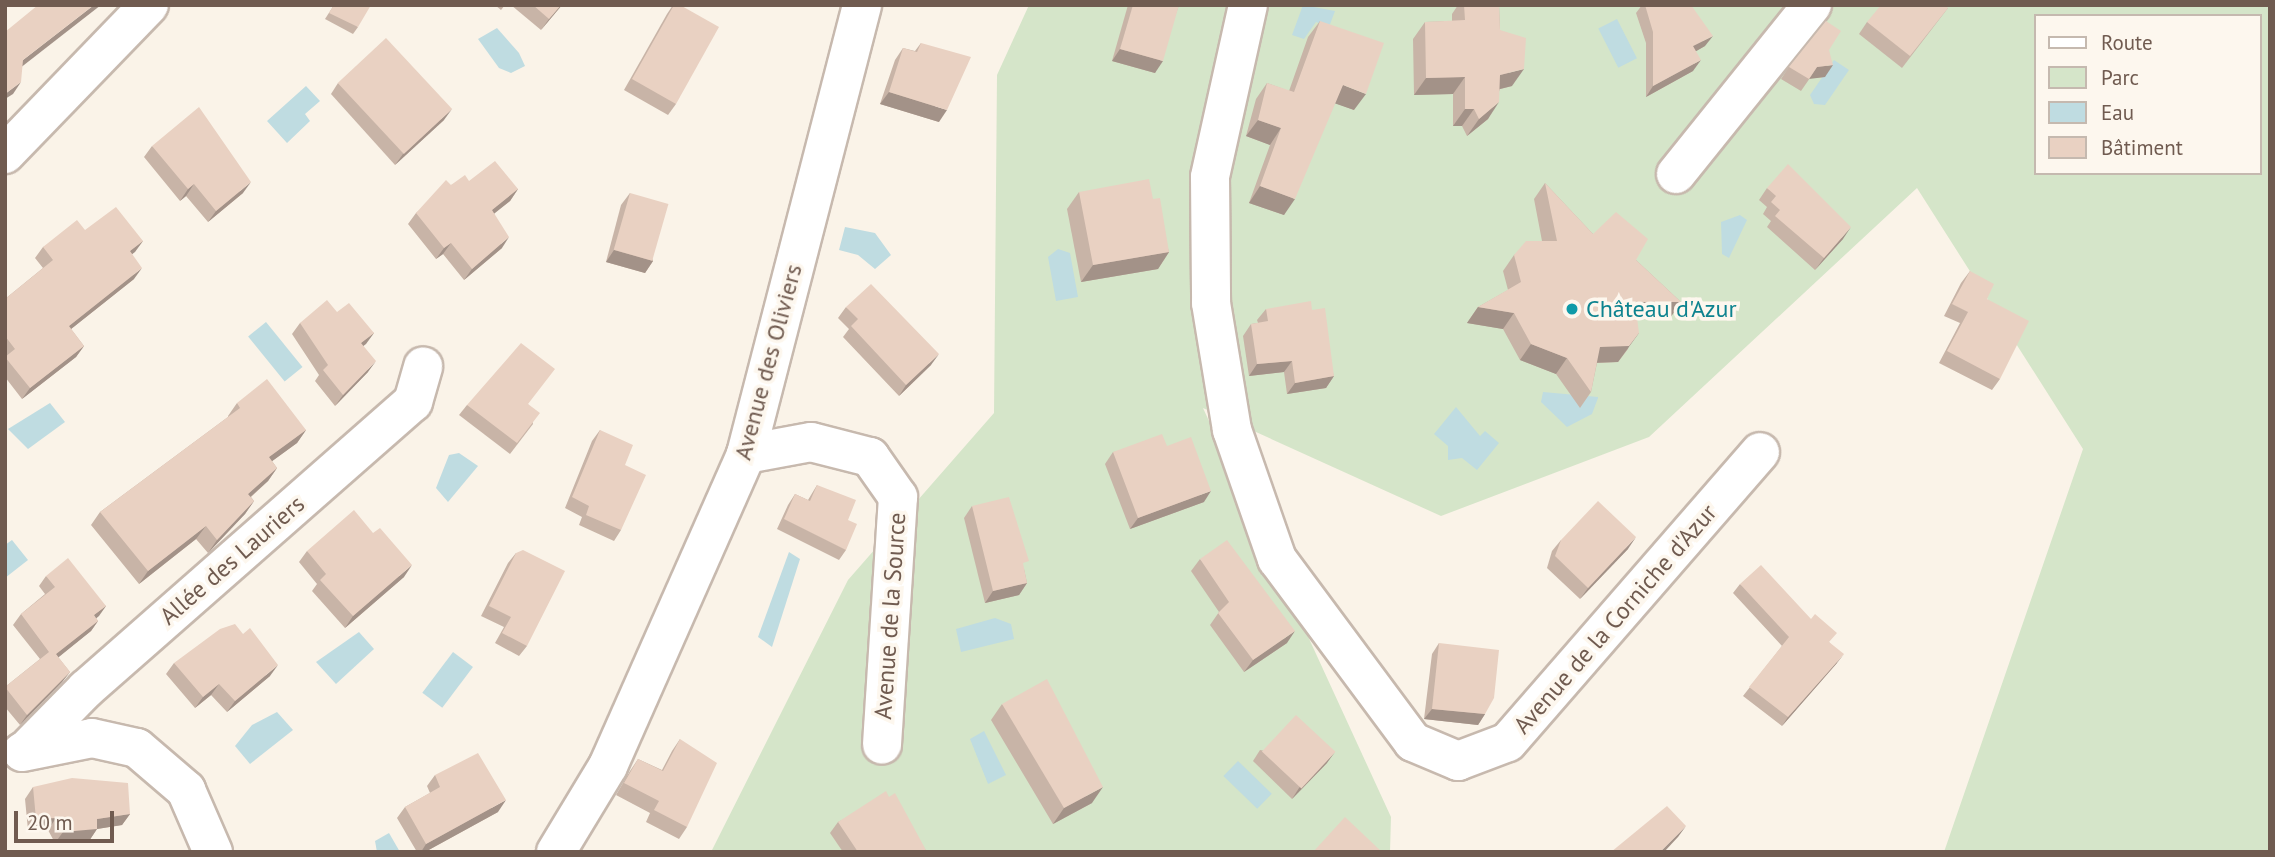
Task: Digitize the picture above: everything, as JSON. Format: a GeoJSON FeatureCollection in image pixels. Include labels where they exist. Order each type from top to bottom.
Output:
{"type":"FeatureCollection","features":[{"type":"Feature","properties":{"kind":"street"},"geometry":{"type":"LineString","coordinates":[[5,154],[149,5]]}},
{"type":"Feature","properties":{"kind":"street","name":"Avenue des Oliviers"},"geometry":{"type":"LineString","coordinates":[[555,852],[608,766],[746,454],[862,5]]}},
{"type":"Feature","properties":{"kind":"street","name":"Avenue de la Corniche d'Azur"},"geometry":{"type":"LineString","coordinates":[[1248,5],[1210,177],[1211,303],[1232,430],[1277,559],[1413,742],[1458,761],[1508,742],[1760,452]]}},
{"type":"Feature","properties":{"kind":"street"},"geometry":{"type":"LineString","coordinates":[[1676,174],[1812,5]]}},
{"type":"Feature","properties":{"kind":"street","name":"Allée des Lauriers"},"geometry":{"type":"LineString","coordinates":[[16,756],[86,689],[413,402],[423,366]]}},
{"type":"Feature","properties":{"kind":"street","name":"Avenue de la Source"},"geometry":{"type":"LineString","coordinates":[[746,454],[811,442],[870,457],[898,497],[882,744]]}},
{"type":"Feature","properties":{"kind":"street"},"geometry":{"type":"LineString","coordinates":[[16,756],[92,738],[137,748],[186,790],[213,852]]}},
{"type":"Feature","properties":{"kind":"green space"},"geometry":{"type":"Polygon","coordinates":[[[1029,5],[2270,5],[2270,852],[1944,852],[2083,449],[1917,188],[1649,437],[1441,516],[1203,408],[1391,817],[1390,852],[711,852],[848,580],[994,413],[997,75],[1029,5]]]}},
{"type":"Feature","properties":{"kind":"water"},"geometry":{"type":"Polygon","coordinates":[[[1303,5],[1335,11],[1329,27],[1316,22],[1304,39],[1292,35],[1303,5]]]}},
{"type":"Feature","properties":{"kind":"water"},"geometry":{"type":"Polygon","coordinates":[[[1617,19],[1637,58],[1618,68],[1598,29],[1617,19]]]}},
{"type":"Feature","properties":{"kind":"water"},"geometry":{"type":"Polygon","coordinates":[[[497,28],[519,53],[525,66],[511,73],[499,68],[478,39],[497,28]]]}},
{"type":"Feature","properties":{"kind":"water"},"geometry":{"type":"Polygon","coordinates":[[[1834,60],[1849,70],[1825,105],[1814,104],[1810,95],[1834,60]]]}},
{"type":"Feature","properties":{"kind":"water"},"geometry":{"type":"Polygon","coordinates":[[[306,86],[320,101],[305,114],[310,121],[287,143],[267,121],[306,86]]]}},
{"type":"Feature","properties":{"kind":"water"},"geometry":{"type":"Polygon","coordinates":[[[1740,215],[1747,220],[1729,258],[1722,254],[1721,222],[1740,215]]]}},
{"type":"Feature","properties":{"kind":"water"},"geometry":{"type":"Polygon","coordinates":[[[845,227],[875,233],[891,255],[875,269],[858,255],[839,250],[845,227]]]}},
{"type":"Feature","properties":{"kind":"water"},"geometry":{"type":"Polygon","coordinates":[[[1058,249],[1070,253],[1078,297],[1056,301],[1048,257],[1058,249]]]}},
{"type":"Feature","properties":{"kind":"water"},"geometry":{"type":"Polygon","coordinates":[[[266,322],[303,367],[285,382],[248,336],[266,322]]]}},
{"type":"Feature","properties":{"kind":"water"},"geometry":{"type":"Polygon","coordinates":[[[1543,392],[1598,398],[1592,414],[1567,427],[1541,402],[1543,392]]]}},
{"type":"Feature","properties":{"kind":"water"},"geometry":{"type":"Polygon","coordinates":[[[50,403],[65,422],[28,449],[8,429],[50,403]]]}},
{"type":"Feature","properties":{"kind":"water"},"geometry":{"type":"Polygon","coordinates":[[[1456,407],[1480,436],[1485,431],[1499,443],[1477,470],[1462,458],[1448,460],[1448,446],[1434,434],[1456,407]]]}},
{"type":"Feature","properties":{"kind":"water"},"geometry":{"type":"Polygon","coordinates":[[[459,453],[478,466],[448,502],[436,488],[449,455],[459,453]]]}},
{"type":"Feature","properties":{"kind":"water"},"geometry":{"type":"Polygon","coordinates":[[[12,540],[28,560],[5,578],[5,545],[12,540]]]}},
{"type":"Feature","properties":{"kind":"water"},"geometry":{"type":"Polygon","coordinates":[[[789,552],[800,559],[772,647],[758,637],[789,552]]]}},
{"type":"Feature","properties":{"kind":"water"},"geometry":{"type":"Polygon","coordinates":[[[995,618],[1011,624],[1014,639],[961,652],[956,629],[995,618]]]}},
{"type":"Feature","properties":{"kind":"water"},"geometry":{"type":"Polygon","coordinates":[[[359,632],[374,649],[336,684],[316,662],[359,632]]]}},
{"type":"Feature","properties":{"kind":"water"},"geometry":{"type":"Polygon","coordinates":[[[453,652],[473,667],[442,708],[422,693],[453,652]]]}},
{"type":"Feature","properties":{"kind":"water"},"geometry":{"type":"Polygon","coordinates":[[[277,712],[293,730],[250,764],[235,746],[252,725],[277,712]]]}},
{"type":"Feature","properties":{"kind":"water"},"geometry":{"type":"Polygon","coordinates":[[[984,731],[1006,775],[988,784],[970,739],[984,731]]]}},
{"type":"Feature","properties":{"kind":"water"},"geometry":{"type":"Polygon","coordinates":[[[1238,761],[1272,794],[1257,809],[1223,776],[1238,761]]]}},
{"type":"Feature","properties":{"kind":"water"},"geometry":{"type":"Polygon","coordinates":[[[389,833],[400,852],[377,852],[375,841],[389,833]]]}},
{"type":"Feature","properties":{"kind":"building"},"geometry":{"type":"Polygon","coordinates":[[[38,5],[94,5],[23,60],[21,82],[5,94],[5,32],[38,5]]]}},
{"type":"Feature","properties":{"kind":"building"},"geometry":{"type":"Polygon","coordinates":[[[334,5],[371,5],[358,27],[329,13],[334,5]]]}},
{"type":"Feature","properties":{"kind":"building"},"geometry":{"type":"Polygon","coordinates":[[[533,5],[561,5],[549,19],[533,5]]]}},
{"type":"Feature","properties":{"kind":"building"},"geometry":{"type":"Polygon","coordinates":[[[674,5],[680,5],[719,27],[676,104],[632,79],[674,5]]]}},
{"type":"Feature","properties":{"kind":"building"},"geometry":{"type":"Polygon","coordinates":[[[1133,5],[1179,5],[1163,61],[1120,49],[1133,5]]]}},
{"type":"Feature","properties":{"kind":"building"},"geometry":{"type":"Polygon","coordinates":[[[1464,5],[1499,5],[1500,30],[1526,38],[1524,69],[1500,75],[1499,102],[1479,119],[1474,109],[1465,109],[1465,77],[1426,78],[1425,22],[1465,20],[1464,5]]]}},
{"type":"Feature","properties":{"kind":"building"},"geometry":{"type":"Polygon","coordinates":[[[1645,5],[1691,5],[1713,36],[1693,46],[1701,60],[1653,86],[1653,32],[1645,5]]]}},
{"type":"Feature","properties":{"kind":"building"},"geometry":{"type":"Polygon","coordinates":[[[1881,5],[1945,5],[1948,8],[1910,56],[1867,22],[1881,5]]]}},
{"type":"Feature","properties":{"kind":"building"},"geometry":{"type":"Polygon","coordinates":[[[1320,21],[1384,43],[1366,94],[1343,85],[1295,199],[1260,186],[1281,128],[1258,120],[1267,83],[1294,92],[1320,21]]]}},
{"type":"Feature","properties":{"kind":"building"},"geometry":{"type":"Polygon","coordinates":[[[1826,21],[1841,31],[1829,50],[1833,65],[1817,67],[1809,79],[1789,67],[1826,21]]]}},
{"type":"Feature","properties":{"kind":"building"},"geometry":{"type":"Polygon","coordinates":[[[386,38],[452,109],[404,154],[338,83],[386,38]]]}},
{"type":"Feature","properties":{"kind":"building"},"geometry":{"type":"Polygon","coordinates":[[[921,43],[971,57],[947,110],[889,92],[903,48],[917,52],[921,43]]]}},
{"type":"Feature","properties":{"kind":"building"},"geometry":{"type":"Polygon","coordinates":[[[199,107],[251,182],[216,211],[194,184],[188,189],[152,146],[199,107]]]}},
{"type":"Feature","properties":{"kind":"building"},"geometry":{"type":"Polygon","coordinates":[[[495,161],[518,189],[492,210],[509,237],[472,269],[451,243],[444,248],[416,213],[446,180],[451,185],[465,175],[469,181],[495,161]]]}},
{"type":"Feature","properties":{"kind":"building"},"geometry":{"type":"Polygon","coordinates":[[[1788,164],[1851,227],[1824,258],[1775,216],[1780,210],[1771,202],[1776,196],[1767,188],[1788,164]]]}},
{"type":"Feature","properties":{"kind":"building"},"geometry":{"type":"Polygon","coordinates":[[[1149,179],[1153,199],[1160,198],[1169,252],[1093,265],[1079,192],[1149,179]]]}},
{"type":"Feature","properties":{"kind":"building","name":"Château d'Azur"},"geometry":{"type":"Polygon","coordinates":[[[1545,183],[1593,234],[1616,212],[1648,239],[1636,260],[1681,302],[1635,302],[1639,333],[1629,346],[1600,347],[1591,392],[1567,358],[1531,344],[1514,313],[1478,307],[1521,282],[1514,255],[1526,241],[1557,241],[1545,183]]]}},
{"type":"Feature","properties":{"kind":"building"},"geometry":{"type":"Polygon","coordinates":[[[630,193],[668,204],[652,261],[614,250],[630,193]]]}},
{"type":"Feature","properties":{"kind":"building"},"geometry":{"type":"Polygon","coordinates":[[[116,207],[143,241],[130,251],[142,268],[69,326],[84,346],[30,388],[5,357],[15,349],[5,336],[5,299],[53,260],[43,247],[77,220],[85,230],[116,207]]]}},
{"type":"Feature","properties":{"kind":"building"},"geometry":{"type":"Polygon","coordinates":[[[1970,271],[1994,284],[1987,299],[2029,321],[2000,379],[1947,351],[1968,312],[1952,304],[1970,271]]]}},
{"type":"Feature","properties":{"kind":"building"},"geometry":{"type":"Polygon","coordinates":[[[871,284],[939,354],[906,385],[851,326],[858,319],[846,307],[871,284]]]}},
{"type":"Feature","properties":{"kind":"building"},"geometry":{"type":"Polygon","coordinates":[[[327,300],[337,312],[349,303],[374,333],[361,343],[376,361],[343,395],[323,370],[328,365],[300,323],[327,300]]]}},
{"type":"Feature","properties":{"kind":"building"},"geometry":{"type":"Polygon","coordinates":[[[1311,301],[1312,310],[1325,308],[1334,376],[1295,383],[1292,361],[1257,364],[1251,324],[1268,321],[1266,309],[1311,301]]]}},
{"type":"Feature","properties":{"kind":"building"},"geometry":{"type":"Polygon","coordinates":[[[521,343],[555,369],[528,404],[540,413],[517,443],[467,405],[521,343]]]}},
{"type":"Feature","properties":{"kind":"building"},"geometry":{"type":"Polygon","coordinates":[[[267,379],[306,430],[269,457],[277,468],[248,494],[254,501],[217,540],[206,526],[148,571],[100,512],[240,408],[237,403],[267,379]]]}},
{"type":"Feature","properties":{"kind":"building"},"geometry":{"type":"Polygon","coordinates":[[[600,430],[633,445],[625,465],[646,475],[621,530],[586,515],[589,506],[572,497],[600,430]]]}},
{"type":"Feature","properties":{"kind":"building"},"geometry":{"type":"Polygon","coordinates":[[[1162,434],[1167,446],[1191,437],[1211,491],[1138,518],[1113,452],[1162,434]]]}},
{"type":"Feature","properties":{"kind":"building"},"geometry":{"type":"Polygon","coordinates":[[[817,485],[856,500],[848,520],[857,524],[846,550],[784,519],[795,494],[810,501],[817,485]]]}},
{"type":"Feature","properties":{"kind":"building"},"geometry":{"type":"Polygon","coordinates":[[[1009,497],[1029,561],[1023,563],[1027,583],[993,591],[972,506],[1009,497]]]}},
{"type":"Feature","properties":{"kind":"building"},"geometry":{"type":"Polygon","coordinates":[[[1598,501],[1636,537],[1588,588],[1555,556],[1561,540],[1598,501]]]}},
{"type":"Feature","properties":{"kind":"building"},"geometry":{"type":"Polygon","coordinates":[[[354,510],[373,533],[380,528],[412,565],[353,616],[320,580],[326,574],[307,551],[354,510]]]}},
{"type":"Feature","properties":{"kind":"building"},"geometry":{"type":"Polygon","coordinates":[[[1227,540],[1295,631],[1253,660],[1218,613],[1229,602],[1200,559],[1227,540]]]}},
{"type":"Feature","properties":{"kind":"building"},"geometry":{"type":"Polygon","coordinates":[[[523,550],[565,571],[527,646],[502,633],[511,617],[489,606],[516,553],[523,550]]]}},
{"type":"Feature","properties":{"kind":"building"},"geometry":{"type":"Polygon","coordinates":[[[68,558],[106,606],[94,615],[98,621],[56,654],[70,672],[27,715],[5,687],[49,652],[21,614],[55,587],[46,576],[68,558]]]}},
{"type":"Feature","properties":{"kind":"building"},"geometry":{"type":"Polygon","coordinates":[[[1761,565],[1811,619],[1815,614],[1837,633],[1829,642],[1844,654],[1788,717],[1749,687],[1789,637],[1740,584],[1761,565]]]}},
{"type":"Feature","properties":{"kind":"building"},"geometry":{"type":"Polygon","coordinates":[[[235,624],[243,634],[250,628],[278,665],[235,701],[219,684],[203,697],[174,663],[220,629],[235,624]]]}},
{"type":"Feature","properties":{"kind":"building"},"geometry":{"type":"Polygon","coordinates":[[[1439,643],[1499,650],[1494,698],[1485,714],[1432,709],[1439,643]]]}},
{"type":"Feature","properties":{"kind":"building"},"geometry":{"type":"Polygon","coordinates":[[[1047,679],[1103,787],[1064,808],[1002,704],[1047,679]]]}},
{"type":"Feature","properties":{"kind":"building"},"geometry":{"type":"Polygon","coordinates":[[[1296,715],[1335,752],[1301,788],[1262,752],[1296,715]]]}},
{"type":"Feature","properties":{"kind":"building"},"geometry":{"type":"Polygon","coordinates":[[[680,739],[717,763],[687,827],[654,810],[659,801],[624,783],[638,759],[663,771],[680,739]]]}},
{"type":"Feature","properties":{"kind":"building"},"geometry":{"type":"Polygon","coordinates":[[[478,753],[506,800],[426,844],[405,807],[440,787],[435,775],[478,753]]]}},
{"type":"Feature","properties":{"kind":"building"},"geometry":{"type":"Polygon","coordinates":[[[72,778],[128,783],[130,814],[97,819],[97,829],[63,832],[56,818],[36,819],[33,787],[72,778]]]}},
{"type":"Feature","properties":{"kind":"building"},"geometry":{"type":"Polygon","coordinates":[[[886,791],[889,797],[895,793],[927,852],[858,852],[838,822],[886,791]]]}},
{"type":"Feature","properties":{"kind":"building"},"geometry":{"type":"Polygon","coordinates":[[[1667,806],[1686,826],[1660,852],[1611,852],[1667,806]]]}},
{"type":"Feature","properties":{"kind":"building"},"geometry":{"type":"Polygon","coordinates":[[[1345,817],[1382,852],[1313,852],[1345,817]]]}},
{"type":"Feature","properties":{"kind":"place","name":"Château d'Azur"},"geometry":{"type":"Point","coordinates":[1572,309]}}]}
